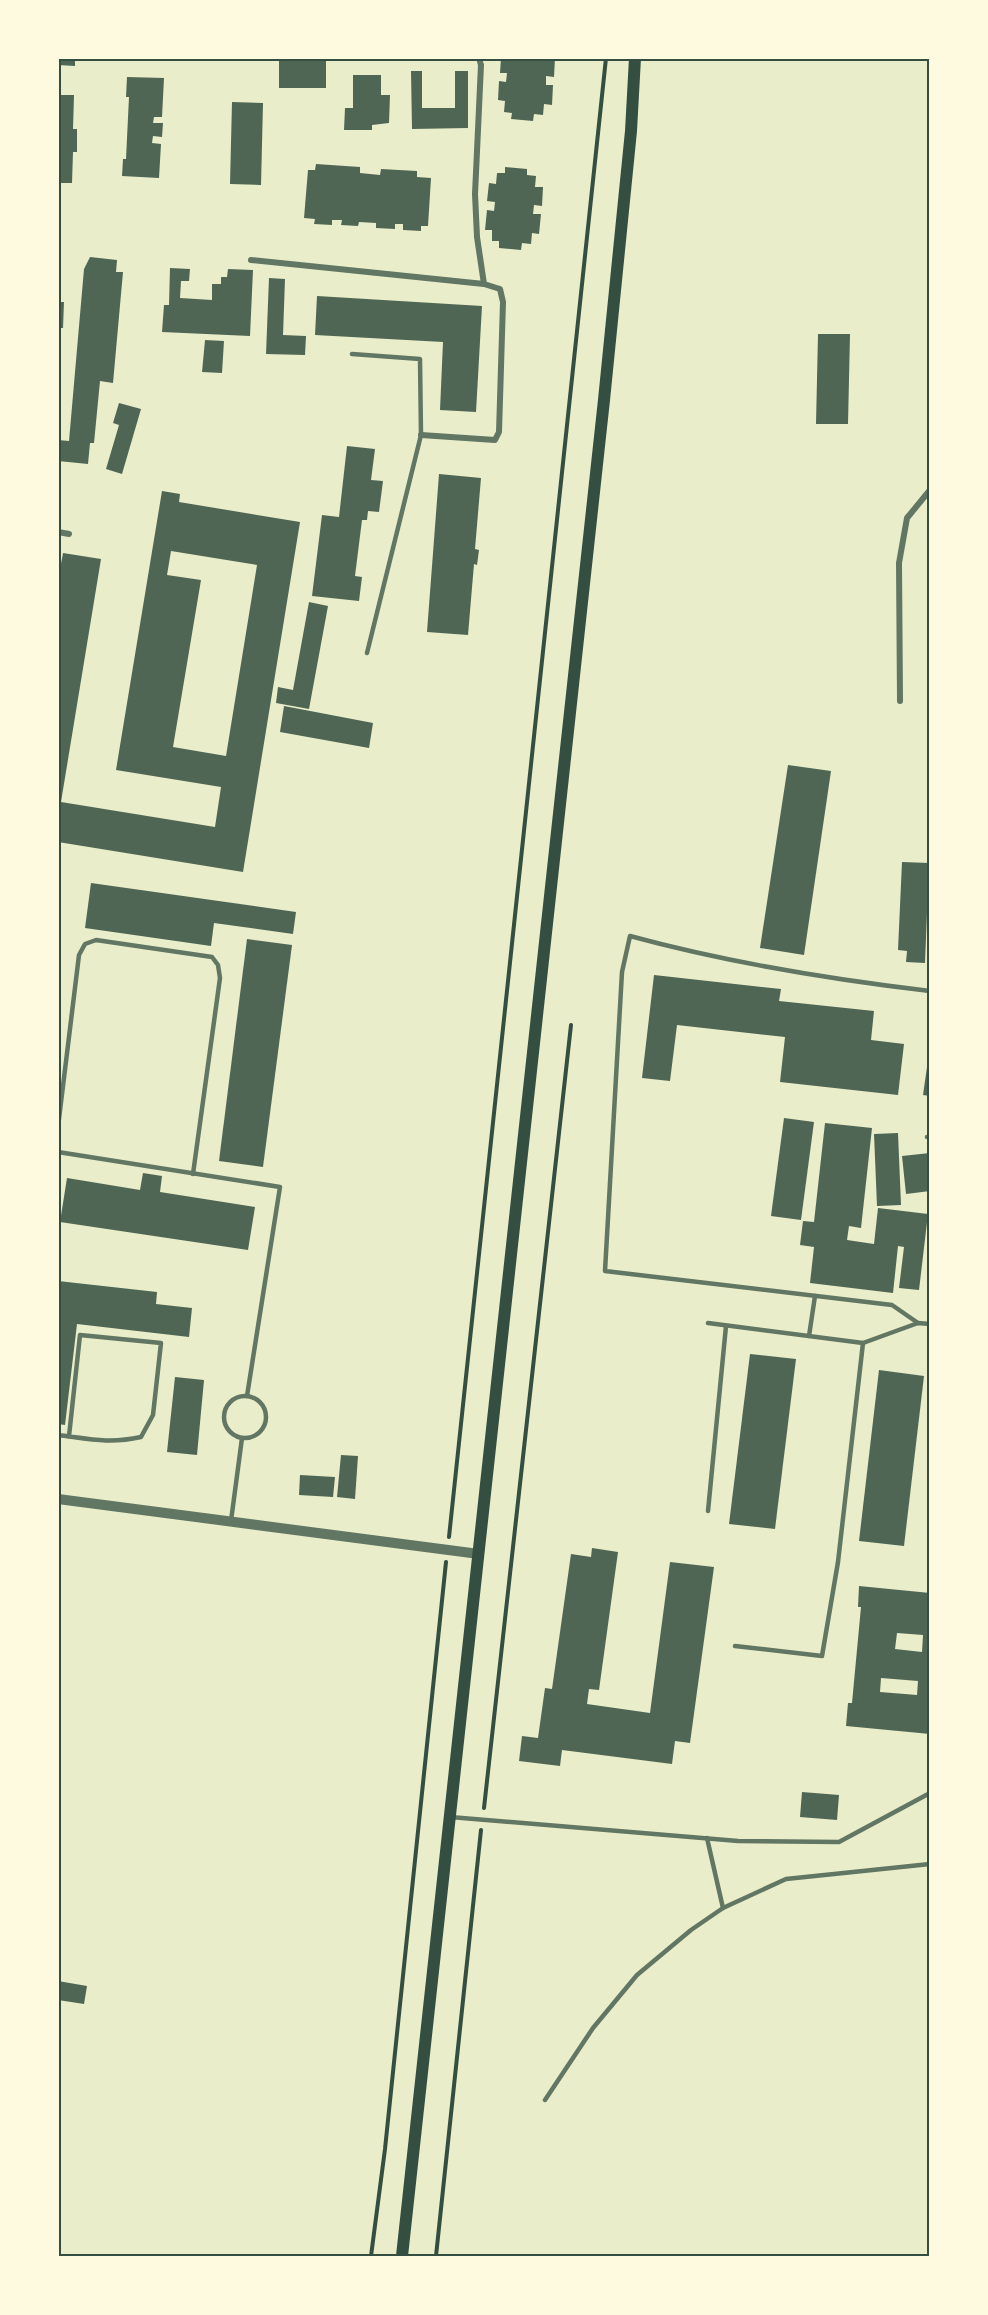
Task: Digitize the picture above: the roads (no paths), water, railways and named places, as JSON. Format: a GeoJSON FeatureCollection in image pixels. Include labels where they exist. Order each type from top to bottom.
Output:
{"type":"FeatureCollection","features":[{"type":"Feature","properties":{"kind":"main road"},"geometry":{"type":"LineString","coordinates":[[402,2256],[604,400],[631,131],[635,58]]}},
{"type":"Feature","properties":{"kind":"street"},"geometry":{"type":"LineString","coordinates":[[479,58],[481,65],[475,194],[477,237],[484,284]]}},
{"type":"Feature","properties":{"kind":"street"},"geometry":{"type":"LineString","coordinates":[[824,58],[832,58]]}},
{"type":"Feature","properties":{"kind":"street"},"geometry":{"type":"LineString","coordinates":[[251,260],[484,284],[500,289],[503,302],[499,432],[495,440],[421,435]]}},
{"type":"Feature","properties":{"kind":"street"},"geometry":{"type":"LineString","coordinates":[[900,701],[899,563],[908,518],[930,490]]}},
{"type":"Feature","properties":{"kind":"street"},"geometry":{"type":"LineString","coordinates":[[58,532],[69,534]]}},
{"type":"Feature","properties":{"kind":"street"},"geometry":{"type":"LineString","coordinates":[[58,1499],[479,1554]]}},
{"type":"Feature","properties":{"kind":"lane"},"geometry":{"type":"LineString","coordinates":[[352,354],[420,359],[421,435],[367,653]]}},
{"type":"Feature","properties":{"kind":"lane"},"geometry":{"type":"LineString","coordinates":[[918,1323],[892,1305],[605,1270],[622,972],[630,936],[693,953],[816,977],[930,991]]}},
{"type":"Feature","properties":{"kind":"lane"},"geometry":{"type":"LineString","coordinates":[[58,1127],[79,955],[85,944],[96,940],[212,957],[218,964],[220,978],[193,1174]]}},
{"type":"Feature","properties":{"kind":"lane"},"geometry":{"type":"LineString","coordinates":[[58,1152],[280,1187],[247,1396]]}},
{"type":"Feature","properties":{"kind":"lane"},"geometry":{"type":"LineString","coordinates":[[809,1336],[815,1296]]}},
{"type":"Feature","properties":{"kind":"lane"},"geometry":{"type":"LineString","coordinates":[[708,1323],[863,1344],[918,1323],[930,1324]]}},
{"type":"Feature","properties":{"kind":"lane"},"geometry":{"type":"LineString","coordinates":[[708,1511],[726,1326]]}},
{"type":"Feature","properties":{"kind":"lane"},"geometry":{"type":"LineString","coordinates":[[58,1435],[114,1443],[141,1437],[153,1415],[161,1343],[80,1335],[69,1436]]}},
{"type":"Feature","properties":{"kind":"lane"},"geometry":{"type":"LineString","coordinates":[[735,1646],[822,1656],[838,1562],[863,1344]]}},
{"type":"Feature","properties":{"kind":"lane"},"geometry":{"type":"LineString","coordinates":[[247,1396],[260,1402],[265,1408],[266,1423],[257,1435],[243,1438],[230,1432],[224,1418],[228,1404],[233,1399],[247,1396]]}},
{"type":"Feature","properties":{"kind":"lane"},"geometry":{"type":"LineString","coordinates":[[231,1521],[243,1438]]}},
{"type":"Feature","properties":{"kind":"lane"},"geometry":{"type":"LineString","coordinates":[[450,1817],[707,1838],[839,1842],[930,1793]]}},
{"type":"Feature","properties":{"kind":"lane"},"geometry":{"type":"LineString","coordinates":[[707,1838],[723,1908]]}},
{"type":"Feature","properties":{"kind":"lane"},"geometry":{"type":"LineString","coordinates":[[545,2100],[593,2028],[637,1975],[691,1930],[723,1908],[786,1879],[930,1864]]}}]}
